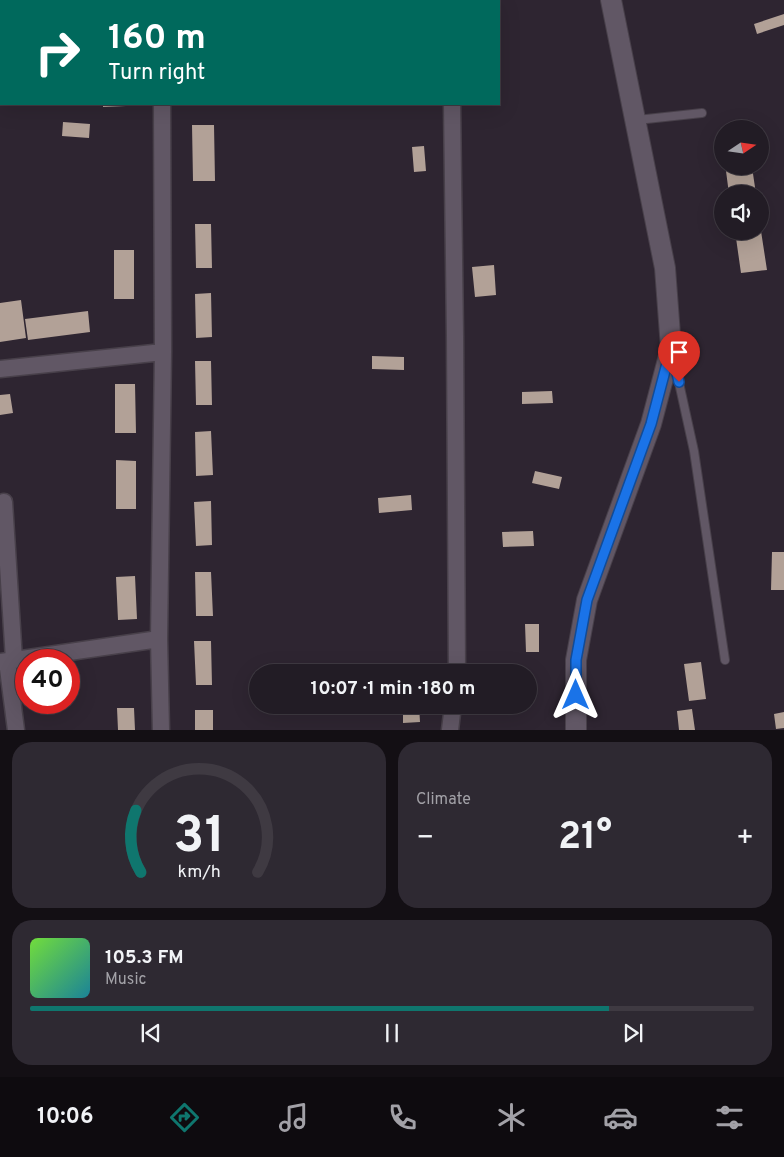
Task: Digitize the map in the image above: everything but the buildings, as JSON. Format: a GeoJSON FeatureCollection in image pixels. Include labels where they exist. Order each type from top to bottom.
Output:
{"type":"FeatureCollection","features":[{"type":"Feature","properties":{"kind":"street"},"geometry":{"type":"LineString","coordinates":[[576,730],[576,660],[587,600],[651,424],[671,348],[665,268],[611,0]]}},
{"type":"Feature","properties":{"kind":"street"},"geometry":{"type":"LineString","coordinates":[[161,730],[159,639],[163,352],[162,105]]}},
{"type":"Feature","properties":{"kind":"street"},"geometry":{"type":"LineString","coordinates":[[452,105],[457,664]]}},
{"type":"Feature","properties":{"kind":"street"},"geometry":{"type":"LineString","coordinates":[[0,369],[163,352]]}},
{"type":"Feature","properties":{"kind":"street"},"geometry":{"type":"LineString","coordinates":[[4,502],[7,661],[16,730]]}},
{"type":"Feature","properties":{"kind":"street"},"geometry":{"type":"LineString","coordinates":[[7,661],[159,639]]}},
{"type":"Feature","properties":{"kind":"street"},"geometry":{"type":"LineString","coordinates":[[450,730],[452,714]]}},
{"type":"Feature","properties":{"kind":"lane"},"geometry":{"type":"LineString","coordinates":[[635,120],[702,113]]}},
{"type":"Feature","properties":{"kind":"lane"},"geometry":{"type":"LineString","coordinates":[[671,348],[694,451],[725,660]]}},
{"type":"Feature","properties":{"kind":"route"},"geometry":{"type":"LineString","coordinates":[[576,695],[576,660],[587,600],[651,424],[671,348],[679,382]]}}]}
